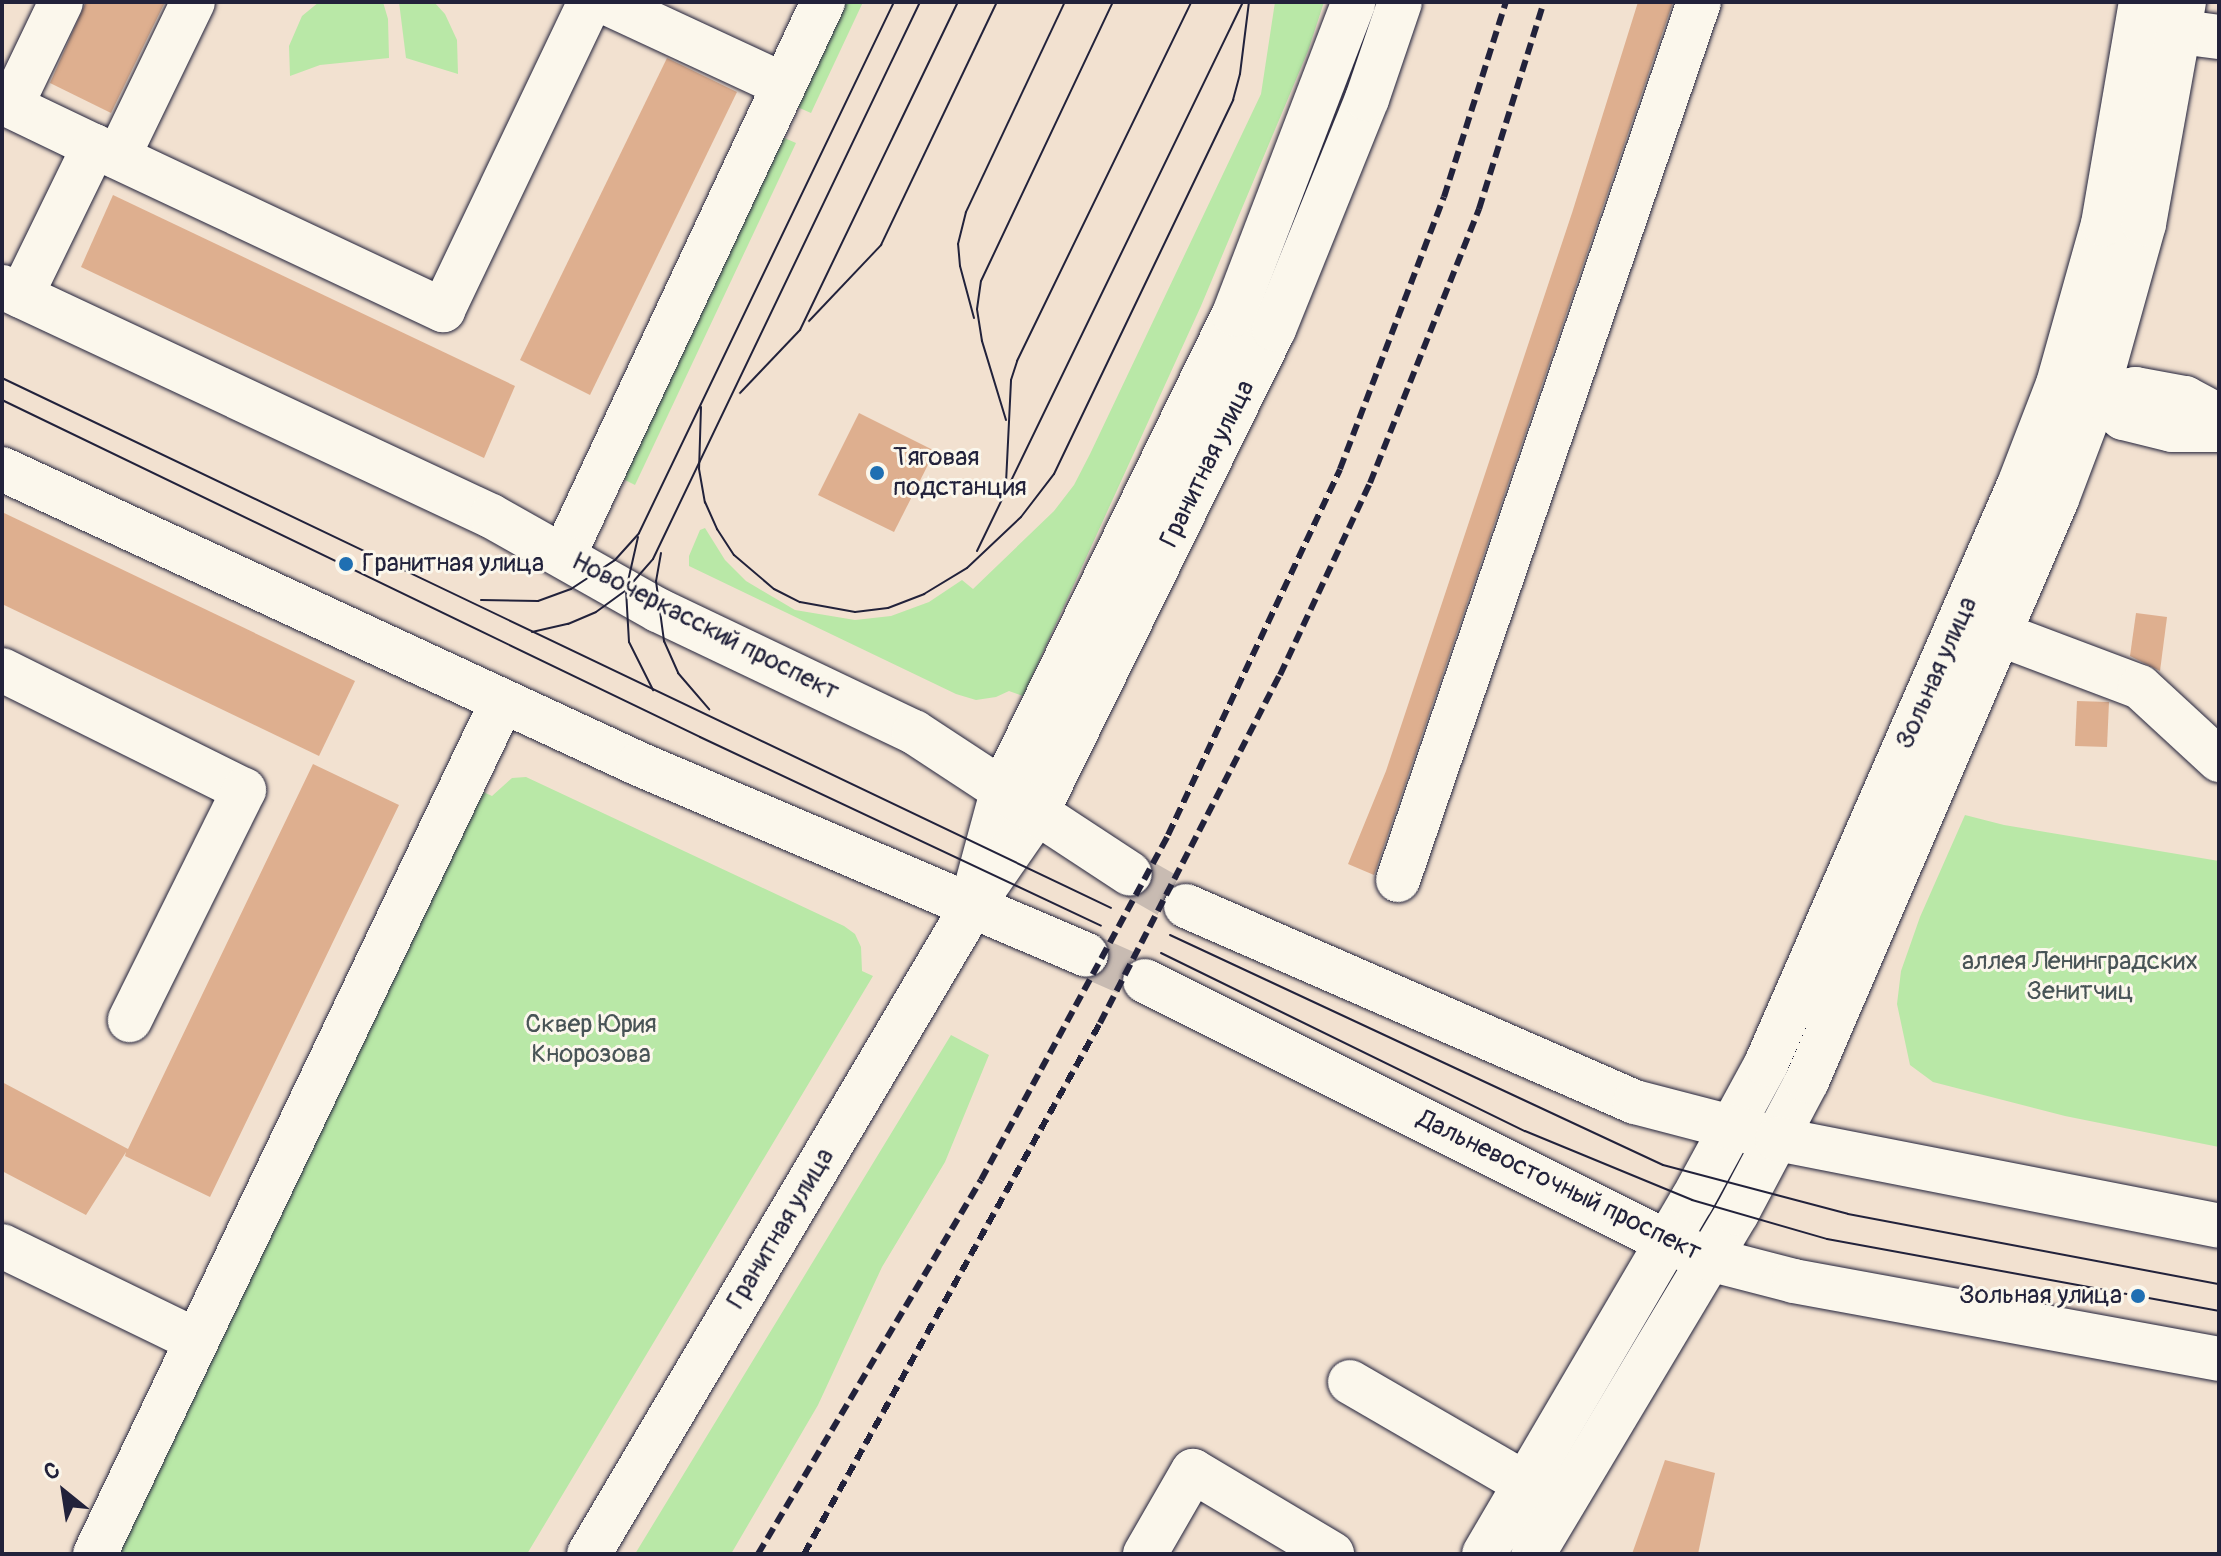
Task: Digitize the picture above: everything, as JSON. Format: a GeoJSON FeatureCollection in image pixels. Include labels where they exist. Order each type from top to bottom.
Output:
{"type":"FeatureCollection","features":[{"type":"Feature","properties":{"kind":"street"},"geometry":{"type":"LineString","coordinates":[[61,2],[7,104],[443,310],[590,2]]}},
{"type":"Feature","properties":{"kind":"street"},"geometry":{"type":"LineString","coordinates":[[12,292],[106,152],[193,2]]}},
{"type":"Feature","properties":{"kind":"street"},"geometry":{"type":"LineString","coordinates":[[605,2],[784,85]]}},
{"type":"Feature","properties":{"kind":"street"},"geometry":{"type":"LineString","coordinates":[[564,555],[823,2]]}},
{"type":"Feature","properties":{"kind":"street","name":"Гранитная улица"},"geometry":{"type":"LineString","coordinates":[[589,1554],[973,905],[1234,314],[1354,2]]}},
{"type":"Feature","properties":{"kind":"street","name":"Гранитная улица"},"geometry":{"type":"LineString","coordinates":[[1020,801],[1274,329],[1367,99],[1400,2]]}},
{"type":"Feature","properties":{"kind":"street"},"geometry":{"type":"LineString","coordinates":[[1398,880],[1699,2]]}},
{"type":"Feature","properties":{"kind":"street","name":"Зольная улица"},"geometry":{"type":"LineString","coordinates":[[1533,1554],[1709,1259],[1807,1081],[1980,627],[2077,390],[2103,224],[2172,20]]}},
{"type":"Feature","properties":{"kind":"street","name":"Новочеркасский проспект"},"geometry":{"type":"LineString","coordinates":[[12,292],[491,516],[658,610],[914,732],[1130,874]]}},
{"type":"Feature","properties":{"kind":"street"},"geometry":{"type":"LineString","coordinates":[[2077,390],[2135,389],[2185,398],[2219,416]]}},
{"type":"Feature","properties":{"kind":"street"},"geometry":{"type":"LineString","coordinates":[[2077,390],[2123,418],[2172,430],[2219,430]]}},
{"type":"Feature","properties":{"kind":"street"},"geometry":{"type":"LineString","coordinates":[[2,469],[502,702],[856,859],[973,905],[1086,955]]}},
{"type":"Feature","properties":{"kind":"street"},"geometry":{"type":"LineString","coordinates":[[1980,627],[2140,687],[2219,760]]}},
{"type":"Feature","properties":{"kind":"street","name":"Зольная улица"},"geometry":{"type":"LineString","coordinates":[[1484,1554],[1733,1128],[1980,627]]}},
{"type":"Feature","properties":{"kind":"street"},"geometry":{"type":"LineString","coordinates":[[2,670],[244,790],[130,1020]]}},
{"type":"Feature","properties":{"kind":"street"},"geometry":{"type":"LineString","coordinates":[[95,1554],[502,702]]}},
{"type":"Feature","properties":{"kind":"street"},"geometry":{"type":"LineString","coordinates":[[1192,909],[1635,1102],[1777,1139],[2219,1226]]}},
{"type":"Feature","properties":{"kind":"street","name":"Дальневосточный проспект"},"geometry":{"type":"LineString","coordinates":[[1152,984],[1667,1242],[1709,1259],[1794,1281],[2219,1359]]}},
{"type":"Feature","properties":{"kind":"street"},"geometry":{"type":"LineString","coordinates":[[2,1246],[196,1340]]}},
{"type":"Feature","properties":{"kind":"street"},"geometry":{"type":"LineString","coordinates":[[1350,1382],[1562,1505]]}},
{"type":"Feature","properties":{"kind":"street"},"geometry":{"type":"LineString","coordinates":[[1145,1554],[1193,1471],[1332,1554]]}},
{"type":"Feature","properties":{"kind":"green space"},"geometry":{"type":"Polygon","coordinates":[[[319,2],[383,2],[388,19],[389,58],[320,65],[290,76],[289,46],[302,16],[319,2]]]}},
{"type":"Feature","properties":{"kind":"green space"},"geometry":{"type":"Polygon","coordinates":[[[399,2],[434,2],[445,14],[457,40],[458,74],[406,58],[399,2]]]}},
{"type":"Feature","properties":{"kind":"green space"},"geometry":{"type":"Polygon","coordinates":[[[836,2],[863,2],[811,113],[788,103],[836,2]]]}},
{"type":"Feature","properties":{"kind":"green space"},"geometry":{"type":"Polygon","coordinates":[[[1275,2],[1324,2],[1308,51],[1201,306],[1023,696],[1009,691],[976,700],[956,694],[689,566],[689,556],[700,530],[705,528],[725,560],[746,581],[795,610],[855,620],[891,616],[929,602],[962,580],[973,589],[1054,511],[1074,485],[1090,454],[1261,94],[1275,2]]]}},
{"type":"Feature","properties":{"kind":"green space"},"geometry":{"type":"Polygon","coordinates":[[[773,133],[796,143],[635,485],[613,474],[773,133]]]}},
{"type":"Feature","properties":{"kind":"green space","name":"Сквер Юрия Кнорозова"},"geometry":{"type":"Polygon","coordinates":[[[526,777],[844,926],[855,934],[861,947],[862,971],[873,976],[527,1554],[115,1554],[477,789],[492,796],[512,778],[526,777]]]}},
{"type":"Feature","properties":{"kind":"green space","name":"аллея Ленинградских Зенитчиц"},"geometry":{"type":"Polygon","coordinates":[[[1965,815],[2004,825],[2219,861],[2219,1147],[2065,1116],[1933,1082],[1910,1065],[1897,1004],[1901,971],[1920,917],[1965,815]]]}},
{"type":"Feature","properties":{"kind":"green space"},"geometry":{"type":"Polygon","coordinates":[[[951,1035],[989,1055],[945,1162],[882,1267],[818,1405],[731,1554],[635,1554],[951,1035]]]}},
{"type":"Feature","properties":{"kind":"building"},"geometry":{"type":"Polygon","coordinates":[[[86,2],[165,2],[111,113],[50,83],[86,2]]]}},
{"type":"Feature","properties":{"kind":"building"},"geometry":{"type":"Polygon","coordinates":[[[1638,2],[1673,2],[1374,875],[1348,864],[1386,771],[1572,213],[1638,2]]]}},
{"type":"Feature","properties":{"kind":"building"},"geometry":{"type":"Polygon","coordinates":[[[667,58],[737,92],[590,395],[520,360],[667,58]]]}},
{"type":"Feature","properties":{"kind":"building"},"geometry":{"type":"Polygon","coordinates":[[[113,195],[515,386],[484,458],[81,267],[113,195]]]}},
{"type":"Feature","properties":{"kind":"building","name":"Тяговая подстанция"},"geometry":{"type":"Polygon","coordinates":[[[859,413],[935,451],[894,532],[818,495],[859,413]]]}},
{"type":"Feature","properties":{"kind":"building"},"geometry":{"type":"Polygon","coordinates":[[[2,512],[355,681],[319,756],[2,604],[2,512]]]}},
{"type":"Feature","properties":{"kind":"building"},"geometry":{"type":"Polygon","coordinates":[[[2136,613],[2167,617],[2160,671],[2130,656],[2136,613]]]}},
{"type":"Feature","properties":{"kind":"building"},"geometry":{"type":"Polygon","coordinates":[[[2077,701],[2109,702],[2107,747],[2075,746],[2077,701]]]}},
{"type":"Feature","properties":{"kind":"building"},"geometry":{"type":"Polygon","coordinates":[[[313,764],[399,805],[210,1197],[125,1156],[126,1152],[86,1215],[2,1171],[2,1082],[128,1149],[313,764]]]}},
{"type":"Feature","properties":{"kind":"building"},"geometry":{"type":"Polygon","coordinates":[[[1665,1460],[1715,1473],[1698,1554],[1632,1554],[1665,1460]]]}},
{"type":"Feature","properties":{"kind":"tunnel"},"geometry":{"type":"LineString","coordinates":[[1130,874],[1186,906]]}},
{"type":"Feature","properties":{"kind":"tunnel"},"geometry":{"type":"LineString","coordinates":[[1086,955],[1145,981]]}},
{"type":"Feature","properties":{"kind":"tram line"},"geometry":{"type":"LineString","coordinates":[[481,600],[538,601],[571,589],[615,560],[639,533],[894,2]]}},
{"type":"Feature","properties":{"kind":"tram line"},"geometry":{"type":"LineString","coordinates":[[532,632],[568,624],[596,612],[626,590],[653,559],[920,2]]}},
{"type":"Feature","properties":{"kind":"tram line"},"geometry":{"type":"LineString","coordinates":[[740,393],[800,330],[958,2]]}},
{"type":"Feature","properties":{"kind":"tram line"},"geometry":{"type":"LineString","coordinates":[[809,321],[881,245],[997,2]]}},
{"type":"Feature","properties":{"kind":"tram line"},"geometry":{"type":"LineString","coordinates":[[974,318],[960,266],[958,244],[966,212],[1065,2]]}},
{"type":"Feature","properties":{"kind":"tram line"},"geometry":{"type":"LineString","coordinates":[[1006,420],[982,341],[977,309],[981,281],[1113,2]]}},
{"type":"Feature","properties":{"kind":"tram line"},"geometry":{"type":"LineString","coordinates":[[1006,483],[1011,380],[1017,361],[1191,2]]}},
{"type":"Feature","properties":{"kind":"tram line"},"geometry":{"type":"LineString","coordinates":[[977,551],[1243,2]]}},
{"type":"Feature","properties":{"kind":"tram line"},"geometry":{"type":"LineString","coordinates":[[701,407],[699,469],[705,502],[717,529],[734,555],[774,589],[800,602],[855,612],[888,608],[924,594],[967,568],[1021,517],[1054,474],[1233,100],[1240,74],[1249,2]]}},
{"type":"Feature","properties":{"kind":"tram line"},"geometry":{"type":"LineString","coordinates":[[2,378],[1111,908]]}},
{"type":"Feature","properties":{"kind":"tram line"},"geometry":{"type":"LineString","coordinates":[[2,400],[700,737],[1101,926]]}},
{"type":"Feature","properties":{"kind":"tram line"},"geometry":{"type":"LineString","coordinates":[[638,537],[626,590],[629,642],[653,690]]}},
{"type":"Feature","properties":{"kind":"tram line"},"geometry":{"type":"LineString","coordinates":[[661,553],[656,581],[664,641],[678,673],[709,709]]}},
{"type":"Feature","properties":{"kind":"tram line"},"geometry":{"type":"LineString","coordinates":[[1170,935],[1663,1165],[1848,1214],[2219,1284]]}},
{"type":"Feature","properties":{"kind":"tram line"},"geometry":{"type":"LineString","coordinates":[[1161,953],[1525,1131],[1692,1200],[1827,1239],[2219,1311]]}},
{"type":"Feature","properties":{"kind":"railway"},"geometry":{"type":"LineString","coordinates":[[758,1554],[981,1180],[1168,835],[1340,469],[1444,197],[1506,2]]}},
{"type":"Feature","properties":{"kind":"railway"},"geometry":{"type":"LineString","coordinates":[[804,1554],[1100,1023],[1280,675],[1370,483],[1479,209],[1544,2]]}},
{"type":"Feature","properties":{"kind":"place","name":"Тяговая подстанция"},"geometry":{"type":"Point","coordinates":[877,473]}},
{"type":"Feature","properties":{"kind":"place","name":"Гранитная улица"},"geometry":{"type":"Point","coordinates":[346,564]}},
{"type":"Feature","properties":{"kind":"place","name":"Зольная улица"},"geometry":{"type":"Point","coordinates":[2138,1296]}}]}
